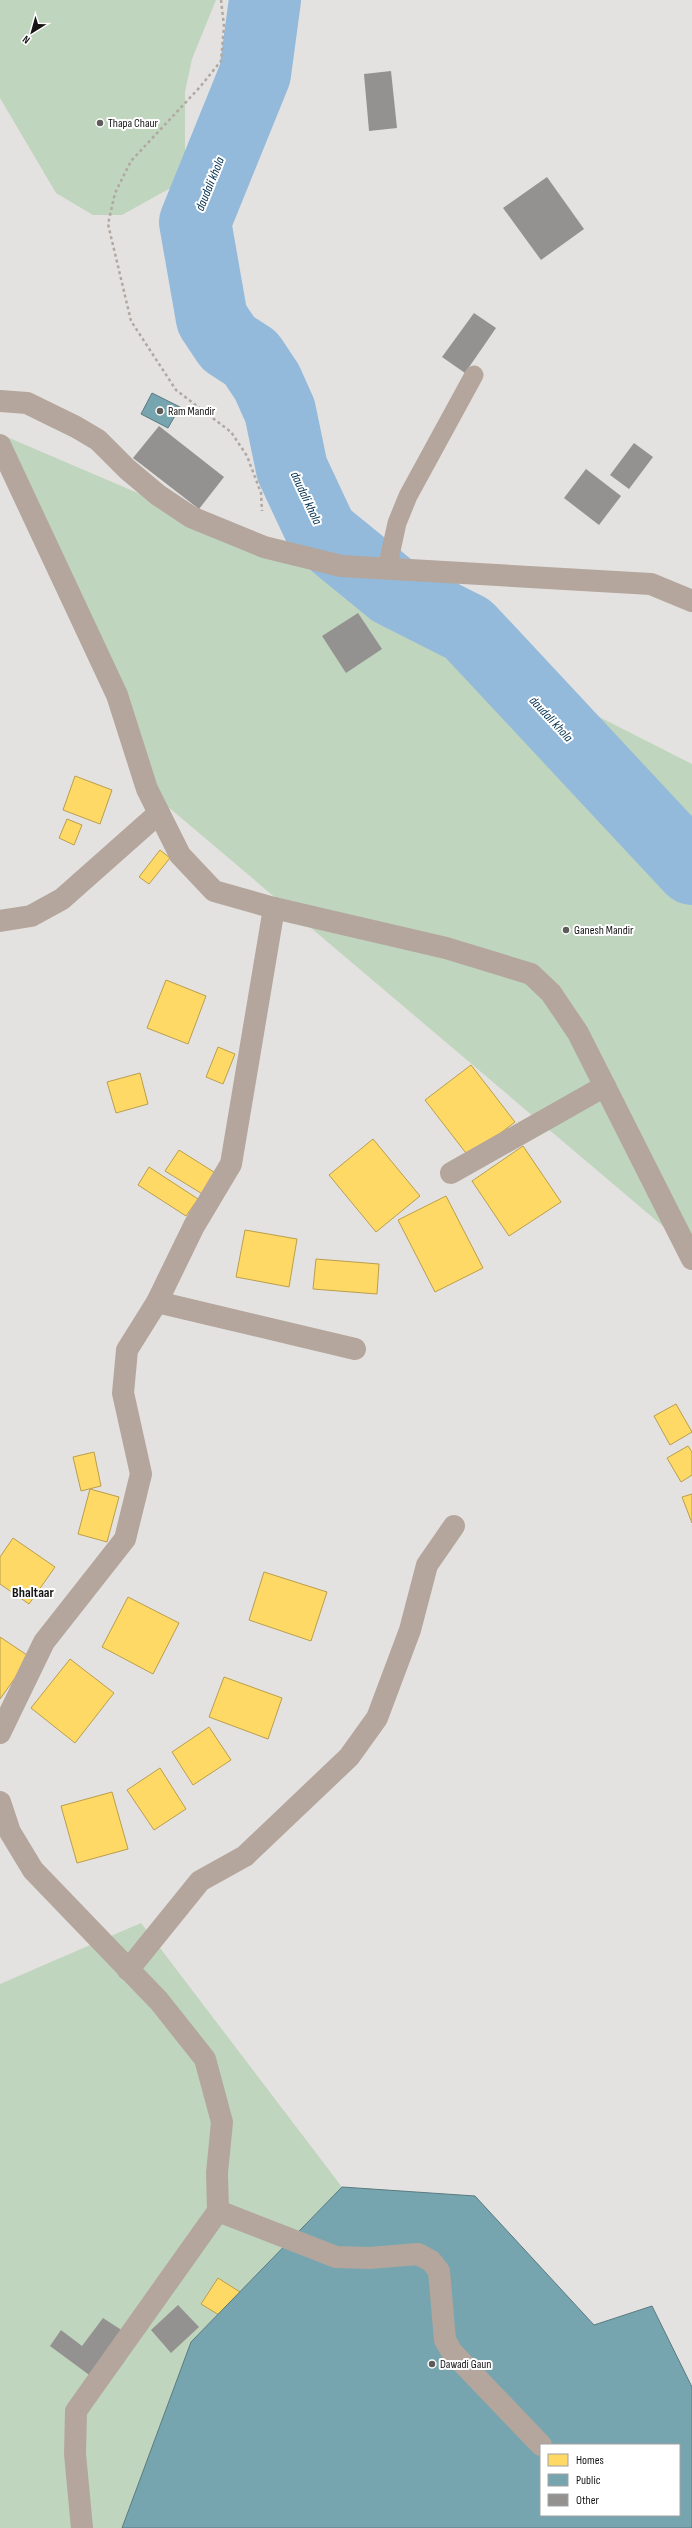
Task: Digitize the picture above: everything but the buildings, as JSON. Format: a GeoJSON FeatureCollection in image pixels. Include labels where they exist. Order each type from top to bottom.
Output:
{"type":"FeatureCollection","features":[{"type":"Feature","properties":{"kind":"street"},"geometry":{"type":"LineString","coordinates":[[0,401],[27,403],[76,427],[98,440],[158,495],[191,517],[264,547],[341,566],[651,584],[692,601]]}},
{"type":"Feature","properties":{"kind":"street"},"geometry":{"type":"LineString","coordinates":[[0,445],[117,696],[146,789],[180,855],[214,891],[274,908],[446,948],[530,974],[551,993],[578,1033],[692,1259]]}},
{"type":"Feature","properties":{"kind":"street"},"geometry":{"type":"LineString","coordinates":[[0,921],[31,916],[62,899],[159,813]]}},
{"type":"Feature","properties":{"kind":"street"},"geometry":{"type":"LineString","coordinates":[[0,1733],[44,1642],[125,1539],[141,1474],[123,1393],[127,1350],[157,1302],[194,1226],[231,1164],[274,908]]}},
{"type":"Feature","properties":{"kind":"street"},"geometry":{"type":"LineString","coordinates":[[451,1173],[605,1086]]}},
{"type":"Feature","properties":{"kind":"street"},"geometry":{"type":"LineString","coordinates":[[157,1302],[355,1349]]}},
{"type":"Feature","properties":{"kind":"street"},"geometry":{"type":"LineString","coordinates":[[128,1970],[200,1881],[245,1856],[349,1757],[377,1718],[410,1630],[427,1565],[454,1526]]}},
{"type":"Feature","properties":{"kind":"street"},"geometry":{"type":"LineString","coordinates":[[0,1802],[10,1832],[33,1870],[159,2001],[206,2059],[222,2122],[217,2173],[218,2211],[76,2411],[75,2454],[82,2528]]}},
{"type":"Feature","properties":{"kind":"street"},"geometry":{"type":"LineString","coordinates":[[218,2211],[336,2257],[368,2258],[418,2254],[431,2261],[439,2271],[444,2333],[449,2346],[480,2382],[540,2444]]}},
{"type":"Feature","properties":{"kind":"lane"},"geometry":{"type":"LineString","coordinates":[[380,568],[408,496],[474,375]]}},
{"type":"Feature","properties":{"kind":"path"},"geometry":{"type":"LineString","coordinates":[[221,0],[224,26],[221,61],[200,87],[131,161],[115,193],[108,224],[131,321],[176,390],[231,432],[247,456],[261,493],[264,547]]}},
{"type":"Feature","properties":{"kind":"green space","name":"Thapa Chaur"},"geometry":{"type":"Polygon","coordinates":[[[0,0],[216,0],[192,59],[185,92],[185,159],[176,185],[122,215],[93,215],[56,193],[0,98],[0,0]]]}},
{"type":"Feature","properties":{"kind":"green space"},"geometry":{"type":"Polygon","coordinates":[[[0,434],[264,547],[692,764],[692,1247],[684,1244],[147,789],[0,447],[0,434]]]}},
{"type":"Feature","properties":{"kind":"green space"},"geometry":{"type":"Polygon","coordinates":[[[141,1923],[342,2187],[191,2342],[122,2528],[0,2528],[0,1984],[141,1923]]]}},
{"type":"Feature","properties":{"kind":"waterway","name":"daudali khola"},"geometry":{"type":"LineString","coordinates":[[265,0],[255,74],[195,222],[212,319],[228,343],[251,358],[267,382],[280,411],[292,469],[322,533],[393,591],[468,629],[692,869]]}},
{"type":"Feature","properties":{"kind":"place","name":"Thapa Chaur"},"geometry":{"type":"Point","coordinates":[100,123]}},
{"type":"Feature","properties":{"kind":"place","name":"Ram Mandir"},"geometry":{"type":"Point","coordinates":[160,411]}},
{"type":"Feature","properties":{"kind":"place","name":"Ganesh Mandir"},"geometry":{"type":"Point","coordinates":[566,930]}},
{"type":"Feature","properties":{"kind":"place","name":"Dawadi Gaun"},"geometry":{"type":"Point","coordinates":[432,2364]}},
{"type":"Feature","properties":{"kind":"district","name":"Bhaltaar"},"geometry":{"type":"Point","coordinates":[33,1592]}}]}
